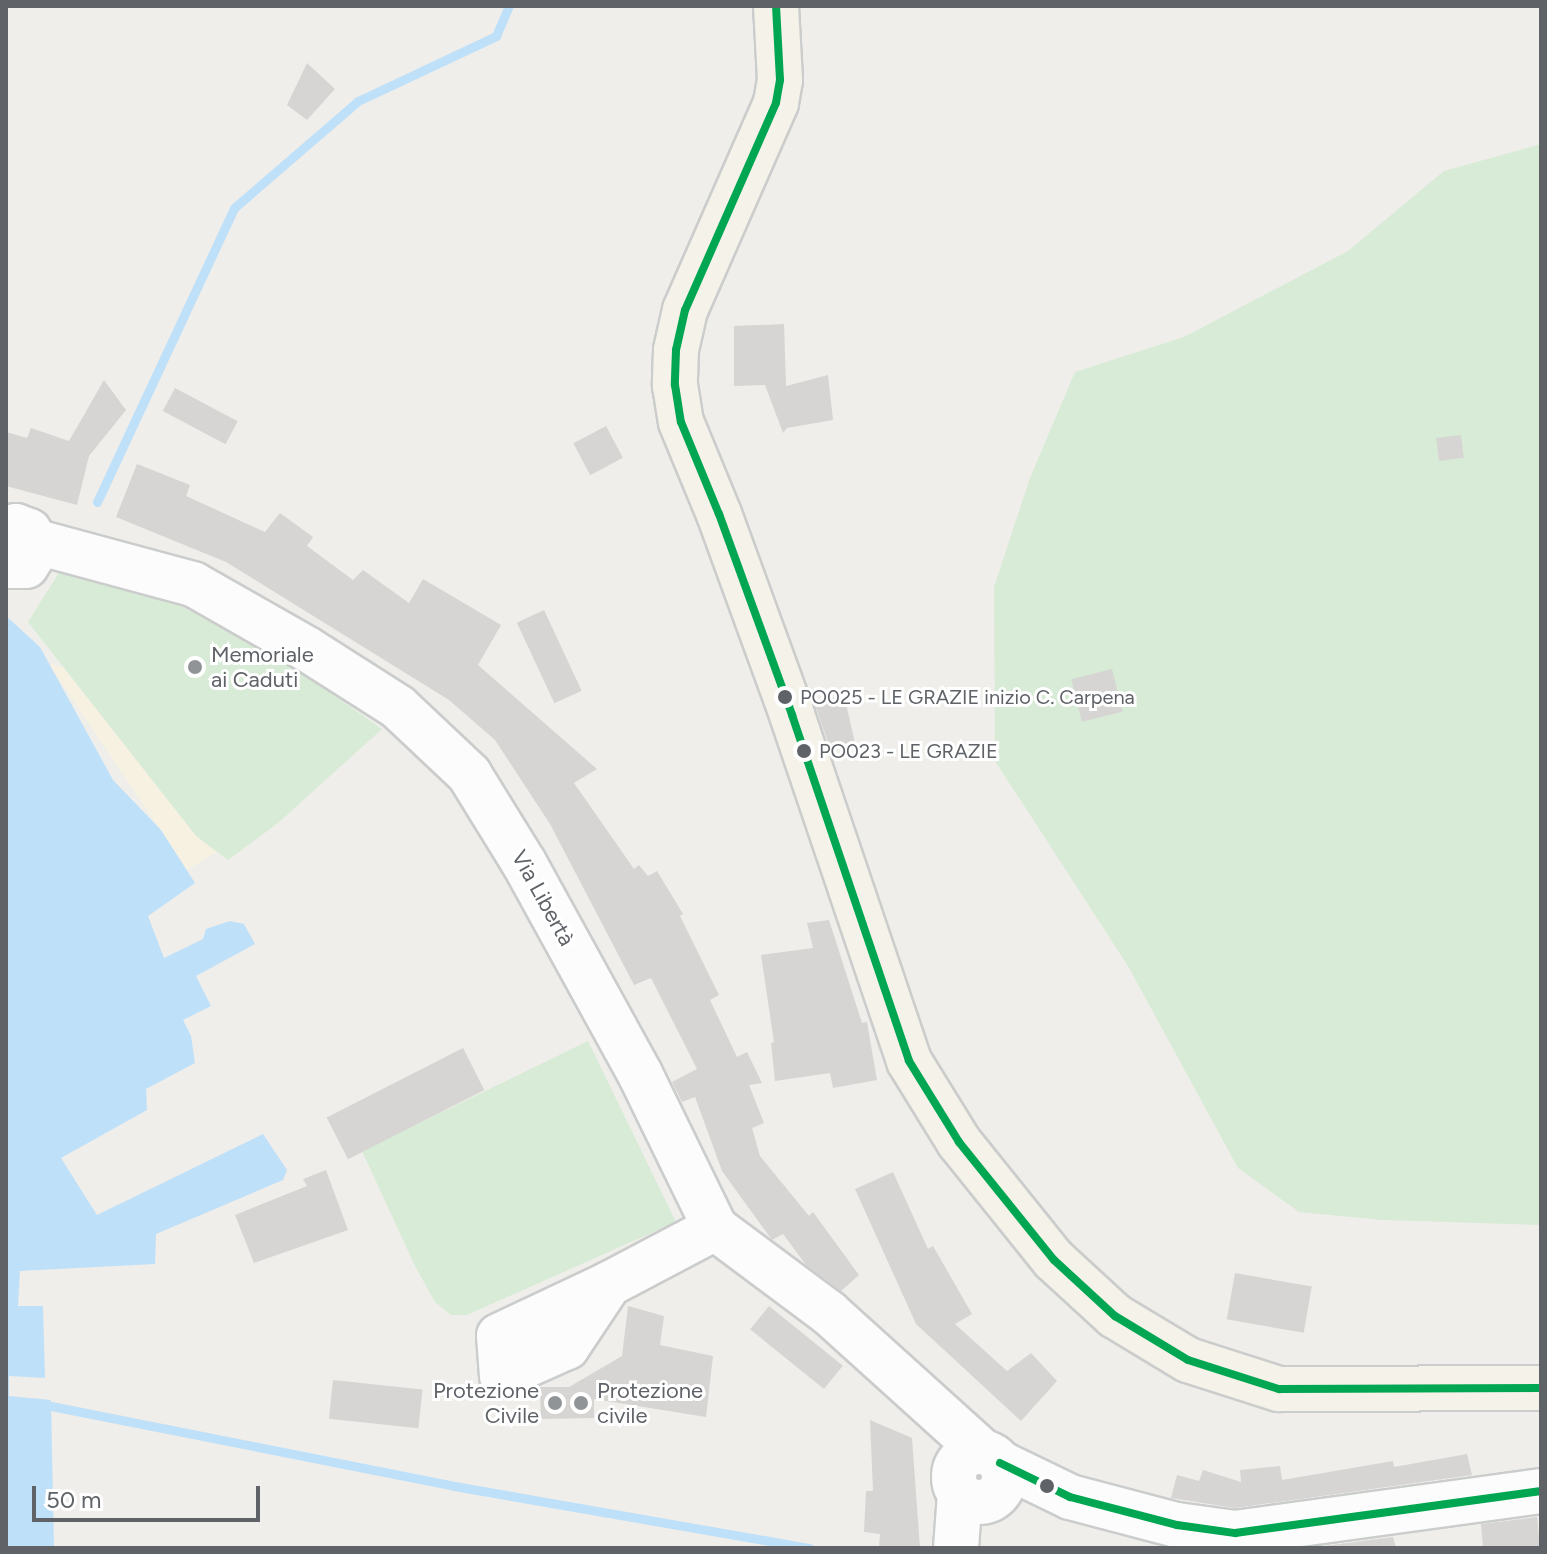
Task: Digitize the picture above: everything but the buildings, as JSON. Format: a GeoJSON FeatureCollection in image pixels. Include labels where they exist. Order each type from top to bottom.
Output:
{"type":"FeatureCollection","features":[{"type":"Feature","properties":{"kind":"main road"},"geometry":{"type":"LineString","coordinates":[[776,6],[780,80],[776,103],[685,310],[676,350],[675,385],[681,422],[719,514],[787,701],[909,1061],[959,1142],[1054,1260],[1115,1316],[1188,1360],[1279,1389],[1541,1388]]}},
{"type":"Feature","properties":{"kind":"street","name":"Via Libertà"},"geometry":{"type":"LineString","coordinates":[[16,546],[193,584],[307,649],[398,707],[469,774],[524,863],[640,1074],[715,1228],[829,1313],[926,1398],[974,1493],[1070,1497],[1177,1525],[1235,1533],[1541,1491]]}},
{"type":"Feature","properties":{"kind":"street"},"geometry":{"type":"LineString","coordinates":[[609,1284],[715,1228]]}},
{"type":"Feature","properties":{"kind":"green space"},"geometry":{"type":"Polygon","coordinates":[[[1541,144],[1541,1225],[1383,1220],[1299,1212],[1238,1168],[1128,966],[995,761],[994,587],[1030,478],[1075,372],[1184,337],[1348,251],[1444,171],[1541,144]]]}},
{"type":"Feature","properties":{"kind":"green space"},"geometry":{"type":"Polygon","coordinates":[[[62,568],[183,607],[302,673],[382,729],[278,823],[228,860],[196,836],[28,622],[62,568]]]}},
{"type":"Feature","properties":{"kind":"green space"},"geometry":{"type":"Polygon","coordinates":[[[588,1041],[676,1222],[467,1315],[451,1315],[435,1302],[415,1266],[362,1151],[588,1041]]]}},
{"type":"Feature","properties":{"kind":"sand"},"geometry":{"type":"Polygon","coordinates":[[[49,664],[63,667],[196,836],[217,852],[187,870],[49,664]]]}},
{"type":"Feature","properties":{"kind":"water"},"geometry":{"type":"Polygon","coordinates":[[[6,616],[40,647],[113,780],[161,830],[195,883],[148,916],[164,958],[203,939],[206,929],[230,921],[244,924],[255,944],[196,976],[211,1006],[183,1020],[191,1036],[195,1063],[146,1089],[147,1110],[61,1158],[97,1215],[263,1134],[287,1170],[283,1180],[156,1234],[155,1264],[20,1271],[18,1306],[43,1306],[45,1378],[9,1376],[9,1396],[51,1400],[54,1548],[6,1548],[6,616]]]}},
{"type":"Feature","properties":{"kind":"waterway"},"geometry":{"type":"LineString","coordinates":[[97,502],[234,208],[358,101],[496,36],[509,6]]}},
{"type":"Feature","properties":{"kind":"waterway"},"geometry":{"type":"LineString","coordinates":[[51,1406],[454,1486],[810,1548]]}},
{"type":"Feature","properties":{"kind":"transit line"},"geometry":{"type":"LineString","coordinates":[[776,6],[780,80],[776,103],[685,310],[676,350],[675,385],[681,422],[719,514],[792,715],[909,1061],[959,1142],[1054,1260],[1115,1316],[1188,1360],[1279,1389],[1541,1388]]}},
{"type":"Feature","properties":{"kind":"transit line"},"geometry":{"type":"LineString","coordinates":[[1000,1463],[1070,1497],[1177,1525],[1235,1533],[1541,1491]]}},
{"type":"Feature","properties":{"kind":"place","name":"Memoriale ai Caduti"},"geometry":{"type":"Point","coordinates":[195,667]}},
{"type":"Feature","properties":{"kind":"place","name":"PO025 - LE GRAZIE inizio C. Carpena"},"geometry":{"type":"Point","coordinates":[785,697]}},
{"type":"Feature","properties":{"kind":"place","name":"PO023 - LE GRAZIE"},"geometry":{"type":"Point","coordinates":[804,751]}},
{"type":"Feature","properties":{"kind":"place","name":"Protezione Civile"},"geometry":{"type":"Point","coordinates":[555,1403]}},
{"type":"Feature","properties":{"kind":"place","name":"Protezione civile"},"geometry":{"type":"Point","coordinates":[581,1403]}}]}
